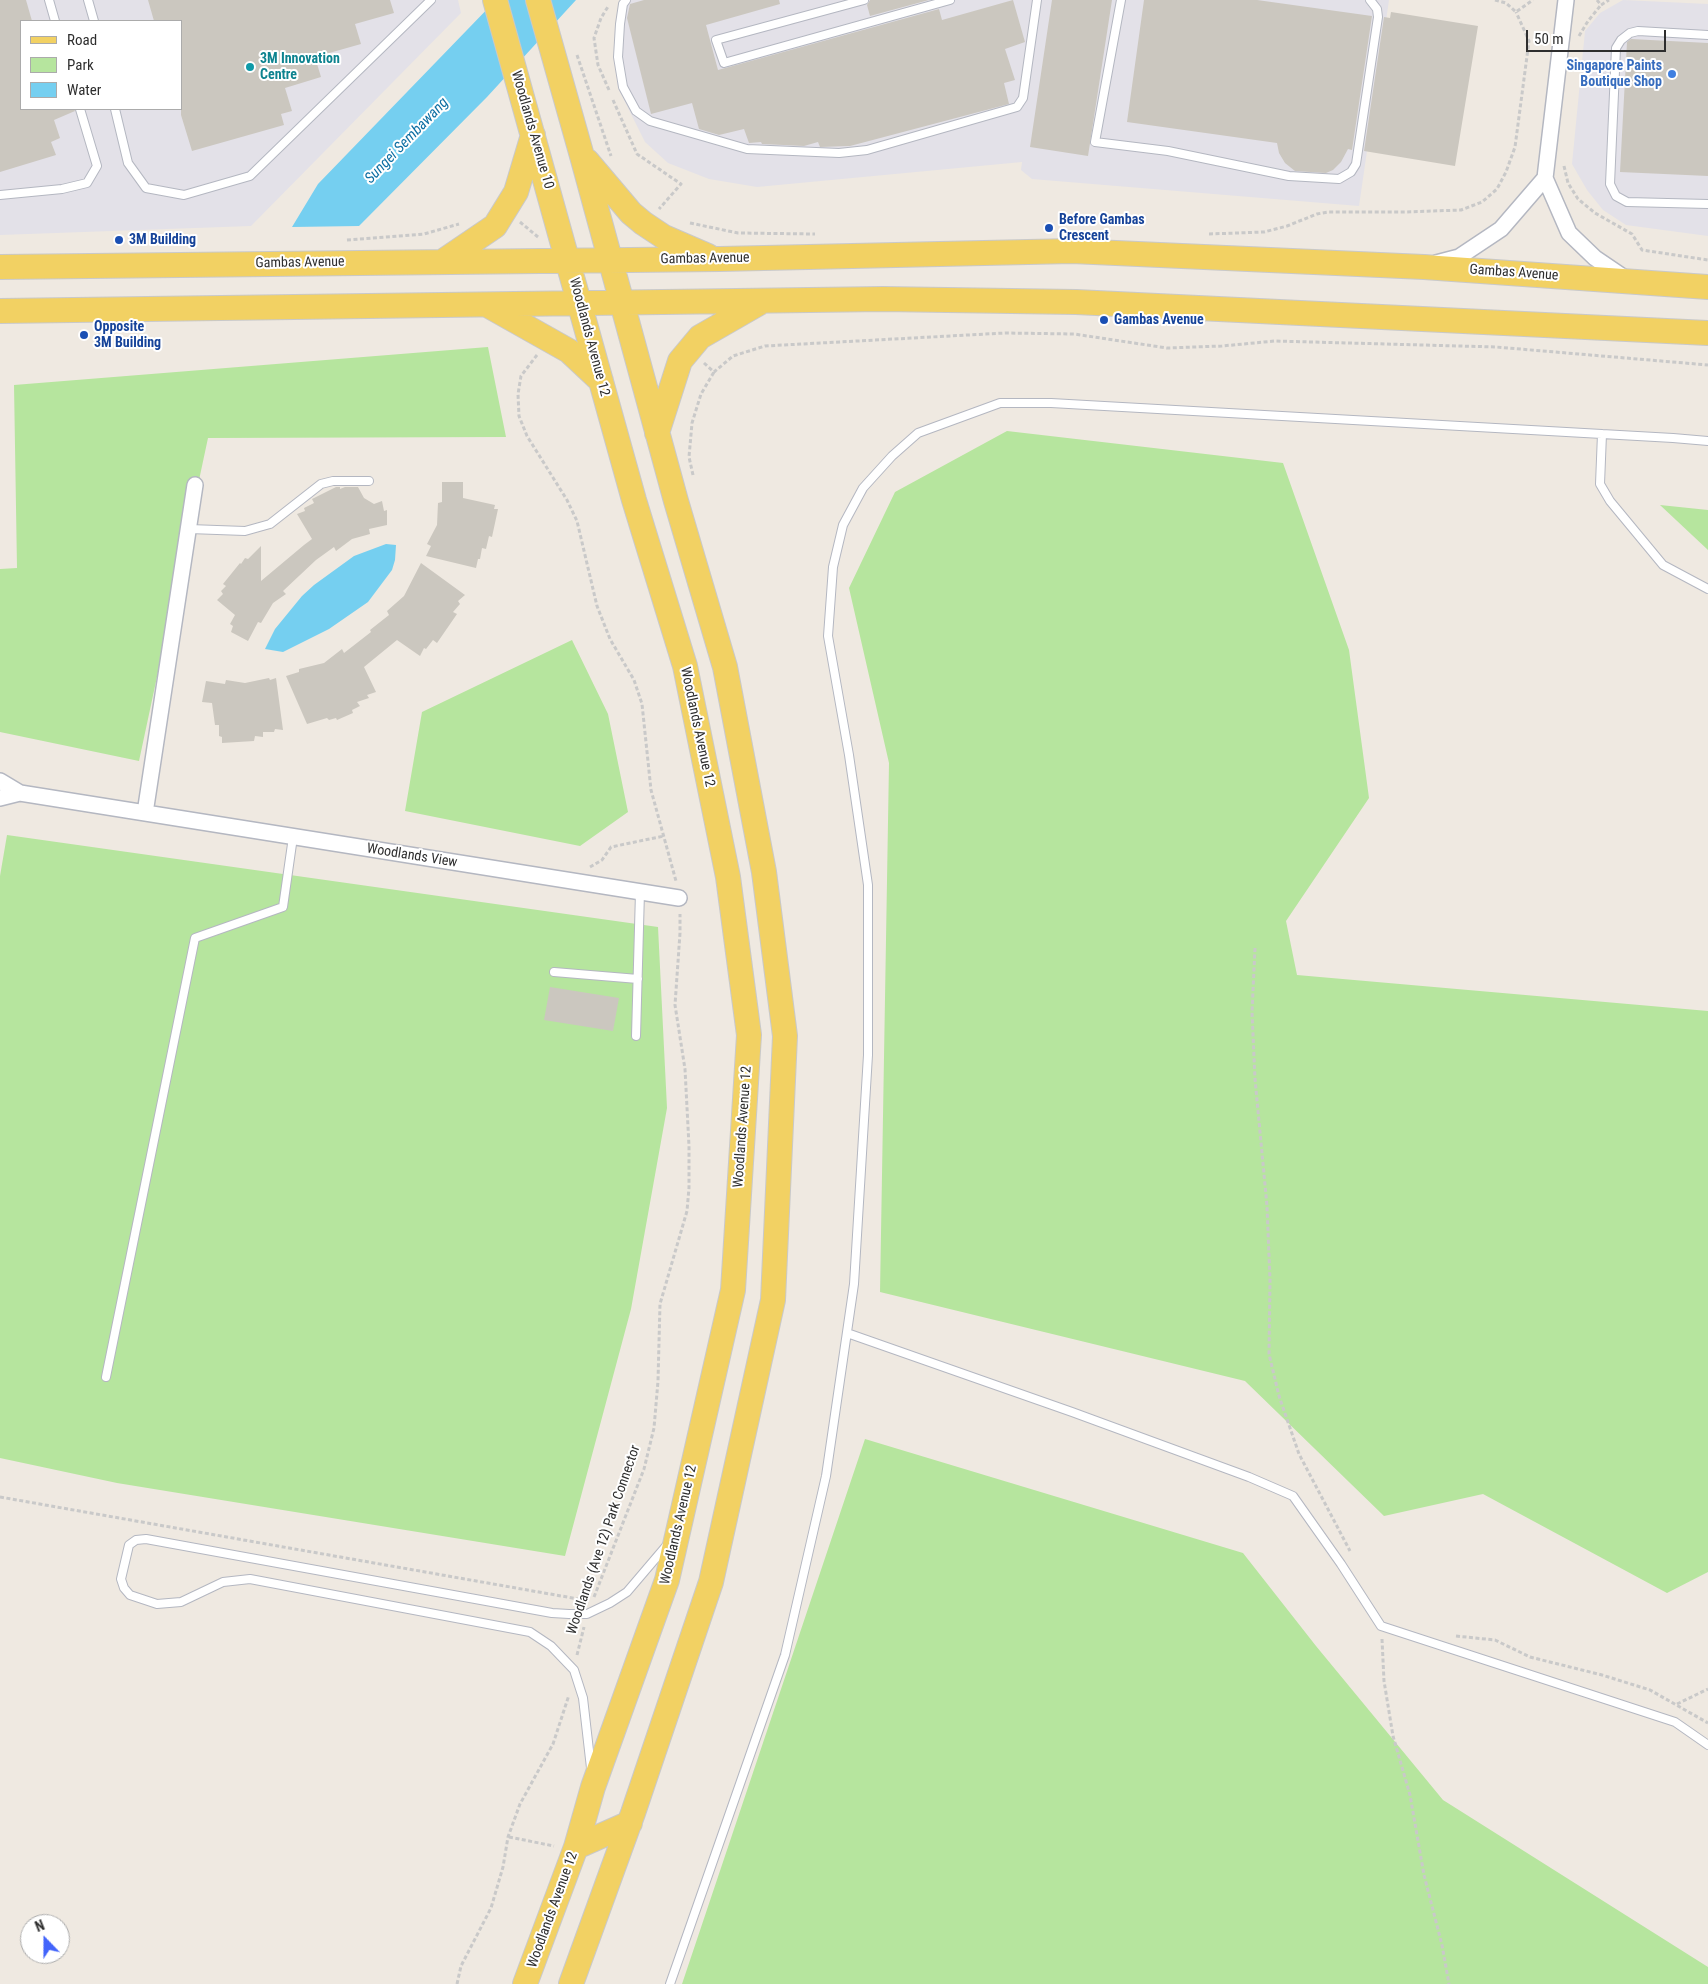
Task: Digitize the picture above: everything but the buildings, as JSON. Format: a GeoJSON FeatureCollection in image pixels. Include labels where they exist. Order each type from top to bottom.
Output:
{"type":"FeatureCollection","features":[{"type":"Feature","properties":{"kind":"main road","name":"Woodlands Avenue 10"},"geometry":{"type":"LineString","coordinates":[[495,0],[568,260]]}},
{"type":"Feature","properties":{"kind":"main road"},"geometry":{"type":"LineString","coordinates":[[538,0],[657,433],[725,667],[764,872],[785,1036],[773,1300],[711,1582],[630,1823],[571,1984]]}},
{"type":"Feature","properties":{"kind":"main road"},"geometry":{"type":"LineString","coordinates":[[442,262],[495,226],[516,192],[533,135]]}},
{"type":"Feature","properties":{"kind":"main road"},"geometry":{"type":"LineString","coordinates":[[582,156],[643,224],[664,237],[715,259]]}},
{"type":"Feature","properties":{"kind":"main road","name":"Gambas Avenue"},"geometry":{"type":"LineString","coordinates":[[0,266],[715,259],[1072,250],[1424,267],[1708,287]]}},
{"type":"Feature","properties":{"kind":"main road","name":"Woodlands Avenue 12"},"geometry":{"type":"LineString","coordinates":[[525,1984],[576,1847],[593,1787],[667,1580],[733,1290],[749,1035],[728,878],[685,666],[634,500],[568,260]]}},
{"type":"Feature","properties":{"kind":"main road"},"geometry":{"type":"LineString","coordinates":[[0,311],[883,299],[1076,302],[1708,333]]}},
{"type":"Feature","properties":{"kind":"main road"},"geometry":{"type":"LineString","coordinates":[[657,433],[680,361],[700,336],[763,301]]}},
{"type":"Feature","properties":{"kind":"main road"},"geometry":{"type":"LineString","coordinates":[[487,305],[569,351],[601,380]]}},
{"type":"Feature","properties":{"kind":"main road"},"geometry":{"type":"LineString","coordinates":[[576,1847],[630,1823]]}},
{"type":"Feature","properties":{"kind":"street"},"geometry":{"type":"LineString","coordinates":[[1566,0],[1545,178],[1569,233],[1595,258],[1630,281]]}},
{"type":"Feature","properties":{"kind":"street"},"geometry":{"type":"LineString","coordinates":[[1424,267],[1459,257],[1501,229],[1545,178]]}},
{"type":"Feature","properties":{"kind":"street"},"geometry":{"type":"LineString","coordinates":[[145,813],[195,485]]}},
{"type":"Feature","properties":{"kind":"street","name":"Woodlands View"},"geometry":{"type":"LineString","coordinates":[[0,781],[20,793],[679,898]]}},
{"type":"Feature","properties":{"kind":"street","name":"Woodlands View"},"geometry":{"type":"LineString","coordinates":[[0,798],[20,793]]}},
{"type":"Feature","properties":{"kind":"lane"},"geometry":{"type":"LineString","coordinates":[[48,0],[55,20]]}},
{"type":"Feature","properties":{"kind":"lane"},"geometry":{"type":"LineString","coordinates":[[88,0],[94,20]]}},
{"type":"Feature","properties":{"kind":"lane"},"geometry":{"type":"LineString","coordinates":[[115,110],[128,164],[146,188],[184,195],[250,176],[431,0]]}},
{"type":"Feature","properties":{"kind":"lane"},"geometry":{"type":"LineString","coordinates":[[626,0],[623,4],[620,24],[618,57],[623,86],[636,111],[650,121],[747,149],[839,153],[867,150],[1016,107],[1023,98],[1037,0]]}},
{"type":"Feature","properties":{"kind":"lane"},"geometry":{"type":"LineString","coordinates":[[864,0],[716,40],[724,63],[950,0]]}},
{"type":"Feature","properties":{"kind":"lane"},"geometry":{"type":"LineString","coordinates":[[1121,0],[1095,142],[1168,151],[1289,176],[1339,179],[1351,172],[1356,164],[1378,17],[1377,9],[1370,0]]}},
{"type":"Feature","properties":{"kind":"lane"},"geometry":{"type":"LineString","coordinates":[[1708,35],[1638,31],[1630,33],[1621,40],[1616,48],[1610,184],[1616,196],[1626,202],[1708,204]]}},
{"type":"Feature","properties":{"kind":"lane"},"geometry":{"type":"LineString","coordinates":[[0,195],[62,189],[87,183],[97,166],[80,110]]}},
{"type":"Feature","properties":{"kind":"lane"},"geometry":{"type":"LineString","coordinates":[[670,1984],[785,1655],[826,1476],[854,1284],[868,1055],[868,885],[849,755],[828,636],[832,567],[843,525],[863,488],[892,456],[918,433],[1000,402],[1051,403],[1602,434],[1708,442]]}},
{"type":"Feature","properties":{"kind":"lane"},"geometry":{"type":"LineString","coordinates":[[1602,434],[1600,484],[1610,501],[1663,565],[1708,589]]}},
{"type":"Feature","properties":{"kind":"lane"},"geometry":{"type":"LineString","coordinates":[[188,529],[245,531],[270,524],[321,484],[333,481],[369,481]]}},
{"type":"Feature","properties":{"kind":"lane"},"geometry":{"type":"LineString","coordinates":[[106,1377],[194,938],[283,907],[292,837]]}},
{"type":"Feature","properties":{"kind":"lane"},"geometry":{"type":"LineString","coordinates":[[636,1036],[640,892]]}},
{"type":"Feature","properties":{"kind":"lane"},"geometry":{"type":"LineString","coordinates":[[554,972],[638,979]]}},
{"type":"Feature","properties":{"kind":"lane"},"geometry":{"type":"LineString","coordinates":[[847,1333],[1081,1415],[1249,1477],[1293,1496],[1341,1564],[1381,1626],[1675,1722],[1708,1745]]}},
{"type":"Feature","properties":{"kind":"lane"},"geometry":{"type":"LineString","coordinates":[[593,1787],[582,1698],[574,1670],[550,1646],[530,1632],[250,1579],[223,1582],[181,1602],[156,1604],[130,1595],[124,1588],[122,1579],[129,1545],[136,1540],[146,1539],[552,1613],[587,1614],[627,1592],[678,1533]]}},
{"type":"Feature","properties":{"kind":"path"},"geometry":{"type":"LineString","coordinates":[[1206,234],[1264,232],[1328,212],[1461,210],[1482,202],[1496,189],[1506,172],[1516,147],[1529,41],[1516,12],[1506,3],[1495,0]]}},
{"type":"Feature","properties":{"kind":"path"},"geometry":{"type":"LineString","coordinates":[[1516,12],[1533,0]]}},
{"type":"Feature","properties":{"kind":"path"},"geometry":{"type":"LineString","coordinates":[[1596,0],[1601,5]]}},
{"type":"Feature","properties":{"kind":"path"},"geometry":{"type":"LineString","coordinates":[[1578,39],[1588,21],[1601,5],[1609,0]]}},
{"type":"Feature","properties":{"kind":"path"},"geometry":{"type":"LineString","coordinates":[[576,51],[612,158]]}},
{"type":"Feature","properties":{"kind":"path"},"geometry":{"type":"LineString","coordinates":[[1563,162],[1568,183],[1578,199],[1595,213],[1632,234],[1642,250],[1708,260]]}},
{"type":"Feature","properties":{"kind":"path"},"geometry":{"type":"LineString","coordinates":[[653,207],[666,214]]}},
{"type":"Feature","properties":{"kind":"path"},"geometry":{"type":"LineString","coordinates":[[682,220],[697,226],[738,234],[816,234]]}},
{"type":"Feature","properties":{"kind":"path"},"geometry":{"type":"LineString","coordinates":[[338,241],[424,234],[467,221]]}},
{"type":"Feature","properties":{"kind":"path"},"geometry":{"type":"LineString","coordinates":[[689,351],[714,372],[733,356],[765,346],[1005,332],[1074,334],[1167,348],[1222,346],[1275,341],[1496,347],[1708,365]]}},
{"type":"Feature","properties":{"kind":"path","name":"Woodlands (Ave 12) Park Connector"},"geometry":{"type":"LineString","coordinates":[[0,1497],[592,1601],[644,1469],[654,1428],[658,1381],[660,1304],[687,1210],[690,1188],[685,1069],[675,1005],[680,933],[679,898],[673,865],[650,790],[642,704],[634,680],[610,639],[597,606],[577,521],[567,500],[527,436],[519,416],[518,394],[521,376],[538,354]]}},
{"type":"Feature","properties":{"kind":"path"},"geometry":{"type":"LineString","coordinates":[[1255,948],[1252,1012],[1257,1097],[1267,1206],[1270,1280],[1269,1354],[1279,1396],[1299,1454],[1353,1557]]}},
{"type":"Feature","properties":{"kind":"path","name":"Woodlands (Ave 12) Park Connector"},"geometry":{"type":"LineString","coordinates":[[457,1984],[461,1966],[490,1908],[503,1867],[508,1837],[520,1804],[553,1744],[568,1696],[587,1614]]}},
{"type":"Feature","properties":{"kind":"path"},"geometry":{"type":"LineString","coordinates":[[1381,1626],[1384,1681],[1393,1736],[1410,1795],[1424,1875],[1442,1945],[1449,1984]]}},
{"type":"Feature","properties":{"kind":"path"},"geometry":{"type":"LineString","coordinates":[[1450,1635],[1495,1640],[1530,1658],[1612,1678],[1650,1690],[1708,1723]]}},
{"type":"Feature","properties":{"kind":"path"},"geometry":{"type":"LineString","coordinates":[[1677,1704],[1708,1689]]}},
{"type":"Feature","properties":{"kind":"shaded area"},"geometry":{"type":"Polygon","coordinates":[[[0,0],[458,0],[461,13],[251,226],[0,235],[0,0]]]}},
{"type":"Feature","properties":{"kind":"shaded area"},"geometry":{"type":"Polygon","coordinates":[[[630,0],[1389,0],[1359,206],[1032,179],[1021,170],[1022,162],[757,187],[709,179],[668,163],[645,142],[618,88],[614,58],[617,31],[630,0]]]}},
{"type":"Feature","properties":{"kind":"shaded area"},"geometry":{"type":"Polygon","coordinates":[[[1623,0],[1708,4],[1708,236],[1626,225],[1603,210],[1587,190],[1572,164],[1585,31],[1600,13],[1623,0]]]}},
{"type":"Feature","properties":{"kind":"green space"},"geometry":{"type":"Polygon","coordinates":[[[488,347],[506,437],[208,438],[139,761],[0,732],[0,569],[17,568],[14,385],[488,347]]]}},
{"type":"Feature","properties":{"kind":"green space"},"geometry":{"type":"Polygon","coordinates":[[[1007,431],[1283,463],[1349,650],[1369,798],[1286,921],[1297,975],[1708,1011],[1708,1572],[1667,1593],[1483,1494],[1384,1516],[1245,1381],[880,1292],[889,763],[849,588],[895,492],[1007,431]]]}},
{"type":"Feature","properties":{"kind":"green space"},"geometry":{"type":"Polygon","coordinates":[[[1660,505],[1708,510],[1708,550],[1660,505]]]}},
{"type":"Feature","properties":{"kind":"green space"},"geometry":{"type":"Polygon","coordinates":[[[572,640],[608,714],[628,812],[580,846],[405,811],[422,712],[572,640]]]}},
{"type":"Feature","properties":{"kind":"green space"},"geometry":{"type":"Polygon","coordinates":[[[7,835],[658,927],[667,1108],[631,1309],[565,1556],[117,1483],[0,1458],[0,876],[7,835]]]}},
{"type":"Feature","properties":{"kind":"green space"},"geometry":{"type":"Polygon","coordinates":[[[865,1439],[1243,1553],[1316,1646],[1443,1800],[1708,1967],[1708,1984],[682,1984],[865,1439]]]}},
{"type":"Feature","properties":{"kind":"water","name":"Sungei Sembawang"},"geometry":{"type":"Polygon","coordinates":[[[496,0],[576,0],[487,97],[359,226],[292,227],[318,184],[496,0]]]}},
{"type":"Feature","properties":{"kind":"water"},"geometry":{"type":"Polygon","coordinates":[[[386,544],[396,545],[392,570],[368,602],[329,629],[283,652],[265,649],[275,629],[302,596],[314,585],[354,556],[386,544]]]}},
{"type":"Feature","properties":{"kind":"place","name":"3M Innovation Centre"},"geometry":{"type":"Point","coordinates":[250,67]}},
{"type":"Feature","properties":{"kind":"place","name":"Singapore Paints Boutique Shop"},"geometry":{"type":"Point","coordinates":[1672,74]}},
{"type":"Feature","properties":{"kind":"place","name":"Before Gambas Crescent"},"geometry":{"type":"Point","coordinates":[1049,228]}},
{"type":"Feature","properties":{"kind":"place","name":"3M Building"},"geometry":{"type":"Point","coordinates":[119,240]}},
{"type":"Feature","properties":{"kind":"place","name":"Gambas Avenue"},"geometry":{"type":"Point","coordinates":[1104,320]}},
{"type":"Feature","properties":{"kind":"place","name":"Opposite 3M Building"},"geometry":{"type":"Point","coordinates":[84,335]}}]}
